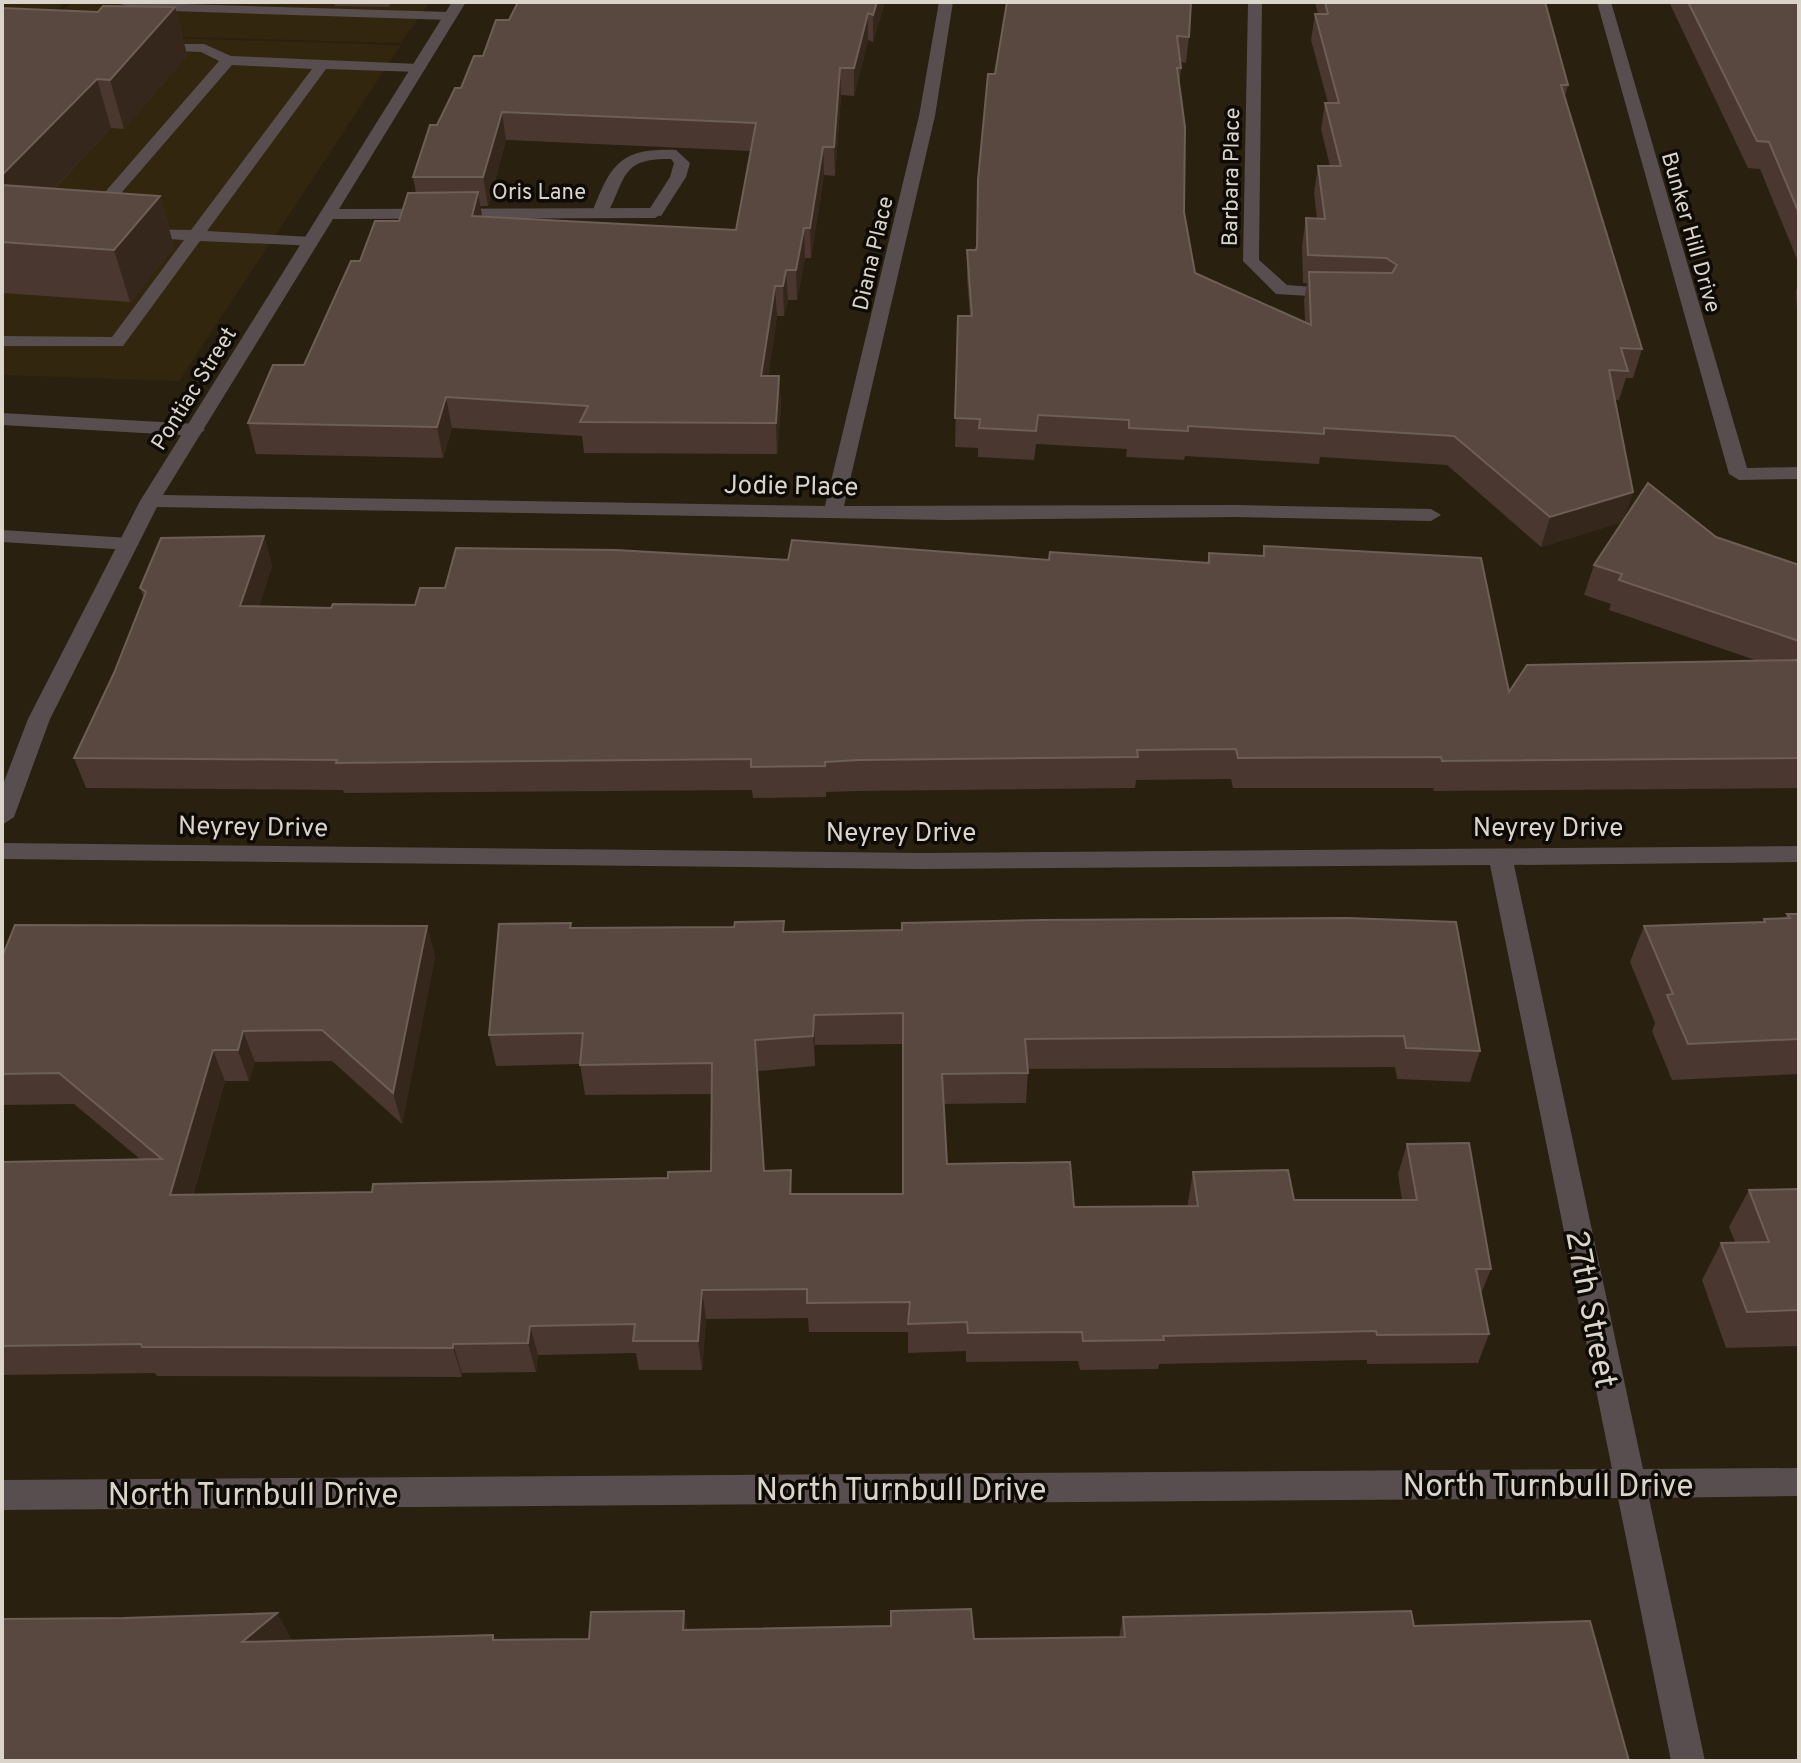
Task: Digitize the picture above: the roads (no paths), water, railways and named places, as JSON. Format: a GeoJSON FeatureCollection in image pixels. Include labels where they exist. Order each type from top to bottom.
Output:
{"type":"FeatureCollection","features":[{"type":"Feature","properties":{"kind":"street"},"geometry":{"type":"LineString","coordinates":[[120,2],[141,6],[455,9]]}},
{"type":"Feature","properties":{"kind":"street","name":"Diana Place"},"geometry":{"type":"LineString","coordinates":[[833,512],[927,116],[946,2]]}},
{"type":"Feature","properties":{"kind":"street","name":"Barbara Place"},"geometry":{"type":"LineString","coordinates":[[1255,2],[1251,261],[1282,290],[1349,294]]}},
{"type":"Feature","properties":{"kind":"street","name":"Bunker Hill Drive"},"geometry":{"type":"LineString","coordinates":[[1604,2],[1739,474],[1799,473]]}},
{"type":"Feature","properties":{"kind":"street","name":"Pontiac Street"},"geometry":{"type":"LineString","coordinates":[[2,817],[39,719],[150,501],[455,9]]}},
{"type":"Feature","properties":{"kind":"street"},"geometry":{"type":"LineString","coordinates":[[142,46],[204,48],[228,60],[419,68]]}},
{"type":"Feature","properties":{"kind":"street"},"geometry":{"type":"LineString","coordinates":[[228,60],[83,228],[311,242]]}},
{"type":"Feature","properties":{"kind":"street"},"geometry":{"type":"LineString","coordinates":[[2,341],[117,342],[322,65]]}},
{"type":"Feature","properties":{"kind":"street","name":"Oris Lane"},"geometry":{"type":"LineString","coordinates":[[328,214],[655,213],[678,177],[682,163],[676,155],[639,154],[629,158],[617,169],[600,213]]}},
{"type":"Feature","properties":{"kind":"street"},"geometry":{"type":"LineString","coordinates":[[2,419],[196,430]]}},
{"type":"Feature","properties":{"kind":"street","name":"Jodie Place"},"geometry":{"type":"LineString","coordinates":[[150,501],[833,512],[1237,511],[1431,515]]}},
{"type":"Feature","properties":{"kind":"street"},"geometry":{"type":"LineString","coordinates":[[2,536],[129,544]]}},
{"type":"Feature","properties":{"kind":"street","name":"Neyrey Drive"},"geometry":{"type":"LineString","coordinates":[[2,851],[922,861],[1799,854]]}},
{"type":"Feature","properties":{"kind":"street","name":"27th Street"},"geometry":{"type":"LineString","coordinates":[[1500,855],[1628,1484],[1688,1761]]}},
{"type":"Feature","properties":{"kind":"street","name":"North Turnbull Drive"},"geometry":{"type":"LineString","coordinates":[[2,1495],[1799,1482]]}}]}
